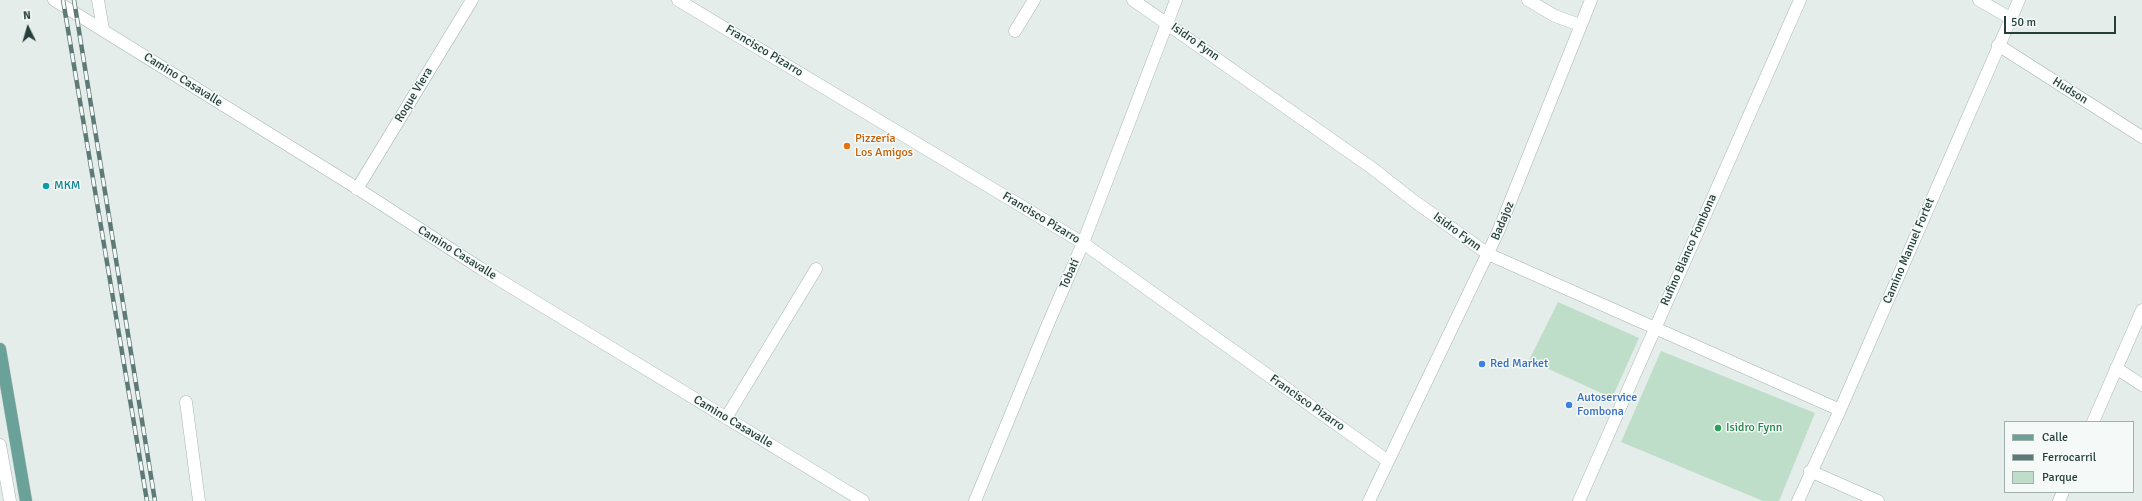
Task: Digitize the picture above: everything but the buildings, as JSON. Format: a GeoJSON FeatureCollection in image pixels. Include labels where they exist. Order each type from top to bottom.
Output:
{"type":"FeatureCollection","features":[{"type":"Feature","properties":{"kind":"main road"},"geometry":{"type":"LineString","coordinates":[[0,349],[26,501]]}},
{"type":"Feature","properties":{"kind":"street","name":"Camino Casavalle"},"geometry":{"type":"LineString","coordinates":[[54,0],[103,29],[480,268],[863,501]]}},
{"type":"Feature","properties":{"kind":"street"},"geometry":{"type":"LineString","coordinates":[[98,0],[103,29]]}},
{"type":"Feature","properties":{"kind":"street","name":"Roque Viera"},"geometry":{"type":"LineString","coordinates":[[357,189],[472,0]]}},
{"type":"Feature","properties":{"kind":"street","name":"Francisco Pizarro"},"geometry":{"type":"LineString","coordinates":[[678,0],[1084,243],[1388,461]]}},
{"type":"Feature","properties":{"kind":"street"},"geometry":{"type":"LineString","coordinates":[[1015,31],[1034,0]]}},
{"type":"Feature","properties":{"kind":"street","name":"Isidro Fynn"},"geometry":{"type":"LineString","coordinates":[[1133,0],[1372,168],[1414,202],[1488,254],[1654,329],[1840,410]]}},
{"type":"Feature","properties":{"kind":"street","name":"Tobatí"},"geometry":{"type":"LineString","coordinates":[[975,501],[1048,324],[1084,243],[1176,0]]}},
{"type":"Feature","properties":{"kind":"street"},"geometry":{"type":"LineString","coordinates":[[1528,0],[1555,16],[1580,25]]}},
{"type":"Feature","properties":{"kind":"street","name":"Badajoz"},"geometry":{"type":"LineString","coordinates":[[1369,501],[1488,254],[1551,104],[1580,25],[1591,0]]}},
{"type":"Feature","properties":{"kind":"street","name":"Rufino Blanco Fombona"},"geometry":{"type":"LineString","coordinates":[[1579,501],[1800,0]]}},
{"type":"Feature","properties":{"kind":"street"},"geometry":{"type":"LineString","coordinates":[[1979,0],[2010,18]]}},
{"type":"Feature","properties":{"kind":"street","name":"Camino Manuel Fortet"},"geometry":{"type":"LineString","coordinates":[[1798,501],[1810,471],[1840,410],[2018,0]]}},
{"type":"Feature","properties":{"kind":"street","name":"Hudson"},"geometry":{"type":"LineString","coordinates":[[1998,45],[2142,137]]}},
{"type":"Feature","properties":{"kind":"street"},"geometry":{"type":"LineString","coordinates":[[726,418],[816,269]]}},
{"type":"Feature","properties":{"kind":"street"},"geometry":{"type":"LineString","coordinates":[[2093,421],[2142,310]]}},
{"type":"Feature","properties":{"kind":"street"},"geometry":{"type":"LineString","coordinates":[[2116,368],[2142,385]]}},
{"type":"Feature","properties":{"kind":"street"},"geometry":{"type":"LineString","coordinates":[[186,402],[199,501]]}},
{"type":"Feature","properties":{"kind":"street"},"geometry":{"type":"LineString","coordinates":[[0,446],[10,501]]}},
{"type":"Feature","properties":{"kind":"street"},"geometry":{"type":"LineString","coordinates":[[1810,471],[1878,501]]}},
{"type":"Feature","properties":{"kind":"green space"},"geometry":{"type":"Polygon","coordinates":[[[1558,302],[1639,338],[1612,398],[1529,360],[1558,302]]]}},
{"type":"Feature","properties":{"kind":"green space","name":"Isidro Fynn"},"geometry":{"type":"Polygon","coordinates":[[[1661,351],[1815,413],[1779,501],[1763,501],[1621,442],[1661,351]]]}},
{"type":"Feature","properties":{"kind":"railway"},"geometry":{"type":"LineString","coordinates":[[63,0],[147,501]]}},
{"type":"Feature","properties":{"kind":"railway"},"geometry":{"type":"LineString","coordinates":[[74,0],[155,501]]}},
{"type":"Feature","properties":{"kind":"place","name":"Pizzería Los Amigos"},"geometry":{"type":"Point","coordinates":[847,146]}},
{"type":"Feature","properties":{"kind":"place","name":"MKM"},"geometry":{"type":"Point","coordinates":[46,186]}},
{"type":"Feature","properties":{"kind":"place","name":"Red Market"},"geometry":{"type":"Point","coordinates":[1482,364]}},
{"type":"Feature","properties":{"kind":"place","name":"Autoservice Fombona"},"geometry":{"type":"Point","coordinates":[1569,405]}},
{"type":"Feature","properties":{"kind":"place","name":"Isidro Fynn"},"geometry":{"type":"Point","coordinates":[1718,428]}}]}
